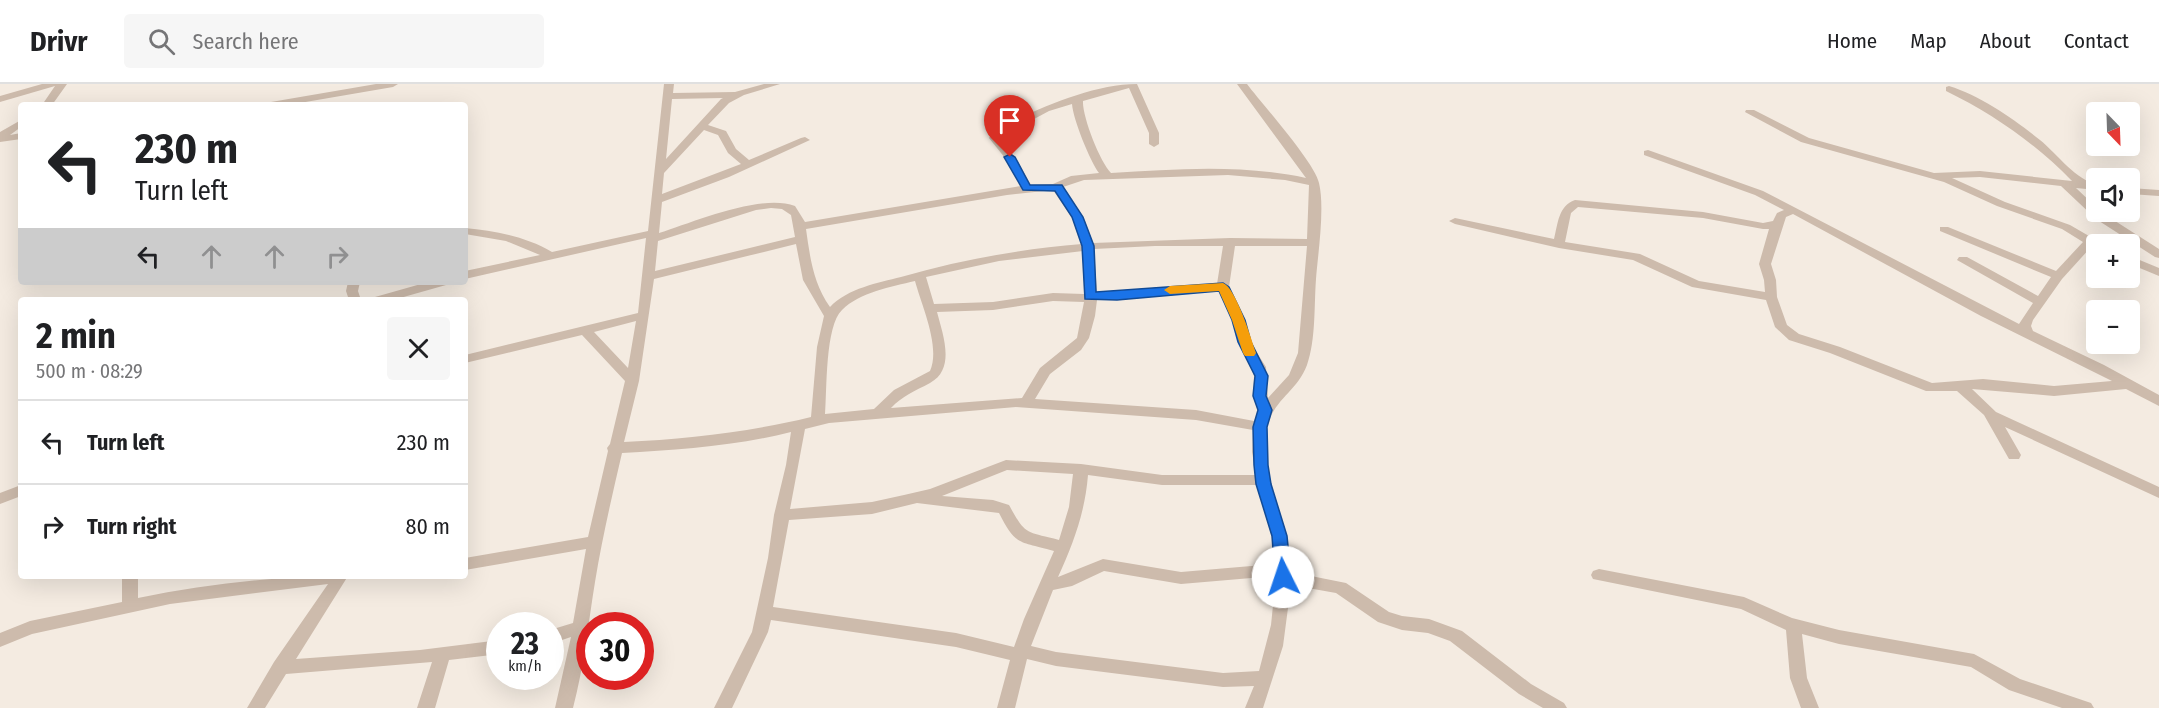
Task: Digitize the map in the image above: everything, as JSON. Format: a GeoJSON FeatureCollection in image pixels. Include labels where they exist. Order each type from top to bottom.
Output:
{"type":"FeatureCollection","features":[{"type":"Feature","properties":{"kind":"street"},"geometry":{"type":"LineString","coordinates":[[0,99],[52,84]]}},
{"type":"Feature","properties":{"kind":"street"},"geometry":{"type":"LineString","coordinates":[[49,102],[62,84]]}},
{"type":"Feature","properties":{"kind":"street"},"geometry":{"type":"LineString","coordinates":[[288,102],[393,84]]}},
{"type":"Feature","properties":{"kind":"street"},"geometry":{"type":"LineString","coordinates":[[658,173],[725,100],[775,84]]}},
{"type":"Feature","properties":{"kind":"street"},"geometry":{"type":"LineString","coordinates":[[1026,188],[1010,157],[995,136],[1004,128],[1076,96],[1132,84],[1154,133],[1154,144]]}},
{"type":"Feature","properties":{"kind":"street"},"geometry":{"type":"LineString","coordinates":[[1242,84],[1307,169],[1314,183],[1315,213],[1301,362],[1290,384],[1265,410],[1260,427],[1263,480],[1279,536],[1283,573],[1281,624],[1254,708]]}},
{"type":"Feature","properties":{"kind":"street"},"geometry":{"type":"LineString","coordinates":[[1949,89],[1986,106],[2032,137],[2082,185]]}},
{"type":"Feature","properties":{"kind":"street"},"geometry":{"type":"LineString","coordinates":[[584,612],[614,448],[632,381],[652,236],[668,90],[739,94]]}},
{"type":"Feature","properties":{"kind":"street"},"geometry":{"type":"LineString","coordinates":[[1076,96],[1080,122],[1090,140],[1097,164],[1109,177]]}},
{"type":"Feature","properties":{"kind":"street"},"geometry":{"type":"LineString","coordinates":[[1750,112],[1804,140],[1934,175],[2008,207],[2066,227],[2086,238]]}},
{"type":"Feature","properties":{"kind":"street"},"geometry":{"type":"LineString","coordinates":[[0,137],[18,125]]}},
{"type":"Feature","properties":{"kind":"street"},"geometry":{"type":"LineString","coordinates":[[702,126],[722,133],[732,151],[748,165]]}},
{"type":"Feature","properties":{"kind":"street"},"geometry":{"type":"LineString","coordinates":[[0,137],[18,136]]}},
{"type":"Feature","properties":{"kind":"street"},"geometry":{"type":"LineString","coordinates":[[656,200],[748,165],[805,140]]}},
{"type":"Feature","properties":{"kind":"street"},"geometry":{"type":"LineString","coordinates":[[1648,153],[1733,182],[1794,210],[2028,335],[2159,401]]}},
{"type":"Feature","properties":{"kind":"street"},"geometry":{"type":"LineString","coordinates":[[801,226],[1026,188],[1058,187],[1063,182],[1071,180],[1186,171],[1252,172],[1314,183]]}},
{"type":"Feature","properties":{"kind":"street"},"geometry":{"type":"LineString","coordinates":[[1934,175],[1980,174],[2086,186]]}},
{"type":"Feature","properties":{"kind":"street"},"geometry":{"type":"LineString","coordinates":[[2064,183],[2100,216],[2159,254]]}},
{"type":"Feature","properties":{"kind":"street"},"geometry":{"type":"LineString","coordinates":[[1027,402],[1037,380],[1046,369],[1069,353],[1083,338],[1087,328],[1090,297],[1088,246],[1077,217],[1058,187]]}},
{"type":"Feature","properties":{"kind":"street"},"geometry":{"type":"LineString","coordinates":[[2140,191],[2159,192]]}},
{"type":"Feature","properties":{"kind":"street"},"geometry":{"type":"LineString","coordinates":[[1559,244],[1566,212],[1575,203],[1703,215],[1763,226],[1776,225]]}},
{"type":"Feature","properties":{"kind":"street"},"geometry":{"type":"LineString","coordinates":[[468,274],[652,236],[771,204],[783,205],[796,212],[801,226],[803,258],[821,305],[830,315]]}},
{"type":"Feature","properties":{"kind":"street"},"geometry":{"type":"LineString","coordinates":[[1794,210],[1781,214],[1765,264],[1781,327],[1794,337],[1835,350],[1931,388],[1983,384],[2055,391],[2126,384]]}},
{"type":"Feature","properties":{"kind":"street"},"geometry":{"type":"LineString","coordinates":[[1455,221],[1559,244],[1636,257],[1689,282],[1772,297]]}},
{"type":"Feature","properties":{"kind":"street"},"geometry":{"type":"LineString","coordinates":[[1944,229],[2058,276]]}},
{"type":"Feature","properties":{"kind":"street"},"geometry":{"type":"LineString","coordinates":[[468,231],[509,238],[541,250],[550,256]]}},
{"type":"Feature","properties":{"kind":"street"},"geometry":{"type":"LineString","coordinates":[[646,277],[802,239]]}},
{"type":"Feature","properties":{"kind":"street"},"geometry":{"type":"LineString","coordinates":[[818,421],[824,330],[830,315],[841,303],[866,292],[956,264],[991,257],[1088,246],[1163,241],[1312,243]]}},
{"type":"Feature","properties":{"kind":"street"},"geometry":{"type":"LineString","coordinates":[[1230,241],[1223,287],[1239,320],[1244,342],[1258,367],[1261,376],[1260,396],[1265,410]]}},
{"type":"Feature","properties":{"kind":"street"},"geometry":{"type":"LineString","coordinates":[[2028,335],[2025,326],[2027,320],[2058,276],[2086,250]]}},
{"type":"Feature","properties":{"kind":"street"},"geometry":{"type":"LineString","coordinates":[[1963,260],[2040,302]]}},
{"type":"Feature","properties":{"kind":"street"},"geometry":{"type":"LineString","coordinates":[[2140,264],[2159,272]]}},
{"type":"Feature","properties":{"kind":"street"},"geometry":{"type":"LineString","coordinates":[[878,414],[891,399],[935,373],[939,366],[941,358],[919,275]]}},
{"type":"Feature","properties":{"kind":"street"},"geometry":{"type":"LineString","coordinates":[[390,297],[432,285]]}},
{"type":"Feature","properties":{"kind":"street"},"geometry":{"type":"LineString","coordinates":[[928,308],[993,306],[1053,297],[1117,296],[1223,287]]}},
{"type":"Feature","properties":{"kind":"street"},"geometry":{"type":"LineString","coordinates":[[468,358],[642,316]]}},
{"type":"Feature","properties":{"kind":"street"},"geometry":{"type":"LineString","coordinates":[[584,329],[632,381]]}},
{"type":"Feature","properties":{"kind":"street"},"geometry":{"type":"LineString","coordinates":[[1960,386],[1991,415],[2014,455]]}},
{"type":"Feature","properties":{"kind":"street"},"geometry":{"type":"LineString","coordinates":[[614,448],[763,434],[800,424],[878,414],[1027,402],[1196,415],[1260,427]]}},
{"type":"Feature","properties":{"kind":"street"},"geometry":{"type":"LineString","coordinates":[[1991,415],[2159,493]]}},
{"type":"Feature","properties":{"kind":"street"},"geometry":{"type":"LineString","coordinates":[[723,708],[760,632],[800,424]]}},
{"type":"Feature","properties":{"kind":"street"},"geometry":{"type":"LineString","coordinates":[[781,515],[872,508],[914,499],[933,494],[1006,465],[1081,469],[1162,480],[1263,480]]}},
{"type":"Feature","properties":{"kind":"street"},"geometry":{"type":"LineString","coordinates":[[1006,708],[1020,653],[1065,548],[1080,496],[1081,469]]}},
{"type":"Feature","properties":{"kind":"street"},"geometry":{"type":"LineString","coordinates":[[0,499],[18,491]]}},
{"type":"Feature","properties":{"kind":"street"},"geometry":{"type":"LineString","coordinates":[[914,499],[1004,509],[1015,530],[1021,536],[1065,548]]}},
{"type":"Feature","properties":{"kind":"street"},"geometry":{"type":"LineString","coordinates":[[468,563],[596,541]]}},
{"type":"Feature","properties":{"kind":"street"},"geometry":{"type":"LineString","coordinates":[[1048,584],[1066,582],[1103,565],[1181,578],[1283,573],[1340,587],[1384,617],[1402,623],[1429,626],[1456,636],[1525,689],[1558,708]]}},
{"type":"Feature","properties":{"kind":"street"},"geometry":{"type":"LineString","coordinates":[[1599,575],[1744,603],[1794,625],[1877,645],[1974,661],[2015,685],[2085,708]]}},
{"type":"Feature","properties":{"kind":"street"},"geometry":{"type":"LineString","coordinates":[[130,579],[130,606]]}},
{"type":"Feature","properties":{"kind":"street"},"geometry":{"type":"LineString","coordinates":[[0,639],[30,628],[170,598],[316,579]]}},
{"type":"Feature","properties":{"kind":"street"},"geometry":{"type":"LineString","coordinates":[[256,708],[280,667],[320,612],[337,579]]}},
{"type":"Feature","properties":{"kind":"street"},"geometry":{"type":"LineString","coordinates":[[764,612],[956,640],[1086,663],[1223,680],[1264,678]]}},
{"type":"Feature","properties":{"kind":"street"},"geometry":{"type":"LineString","coordinates":[[1794,625],[1793,651],[1810,708]]}},
{"type":"Feature","properties":{"kind":"street"},"geometry":{"type":"LineString","coordinates":[[280,667],[486,649]]}},
{"type":"Feature","properties":{"kind":"street"},"geometry":{"type":"LineString","coordinates":[[426,708],[443,654]]}},
{"type":"Feature","properties":{"kind":"street"},"geometry":{"type":"LineString","coordinates":[[564,708],[576,662]]}},
{"type":"Feature","properties":{"kind":"slow traffic"},"geometry":{"type":"LineString","coordinates":[[1170,290],[1223,287],[1239,320],[1244,342],[1250,353]]}},
{"type":"Feature","properties":{"kind":"route"},"geometry":{"type":"LineString","coordinates":[[1010,157],[1026,188],[1058,187],[1077,217],[1085,233],[1088,246],[1090,296],[1103,297],[1223,287],[1239,320],[1244,342],[1261,376],[1260,396],[1265,410],[1260,427],[1263,484],[1279,536],[1283,577]]}}]}
